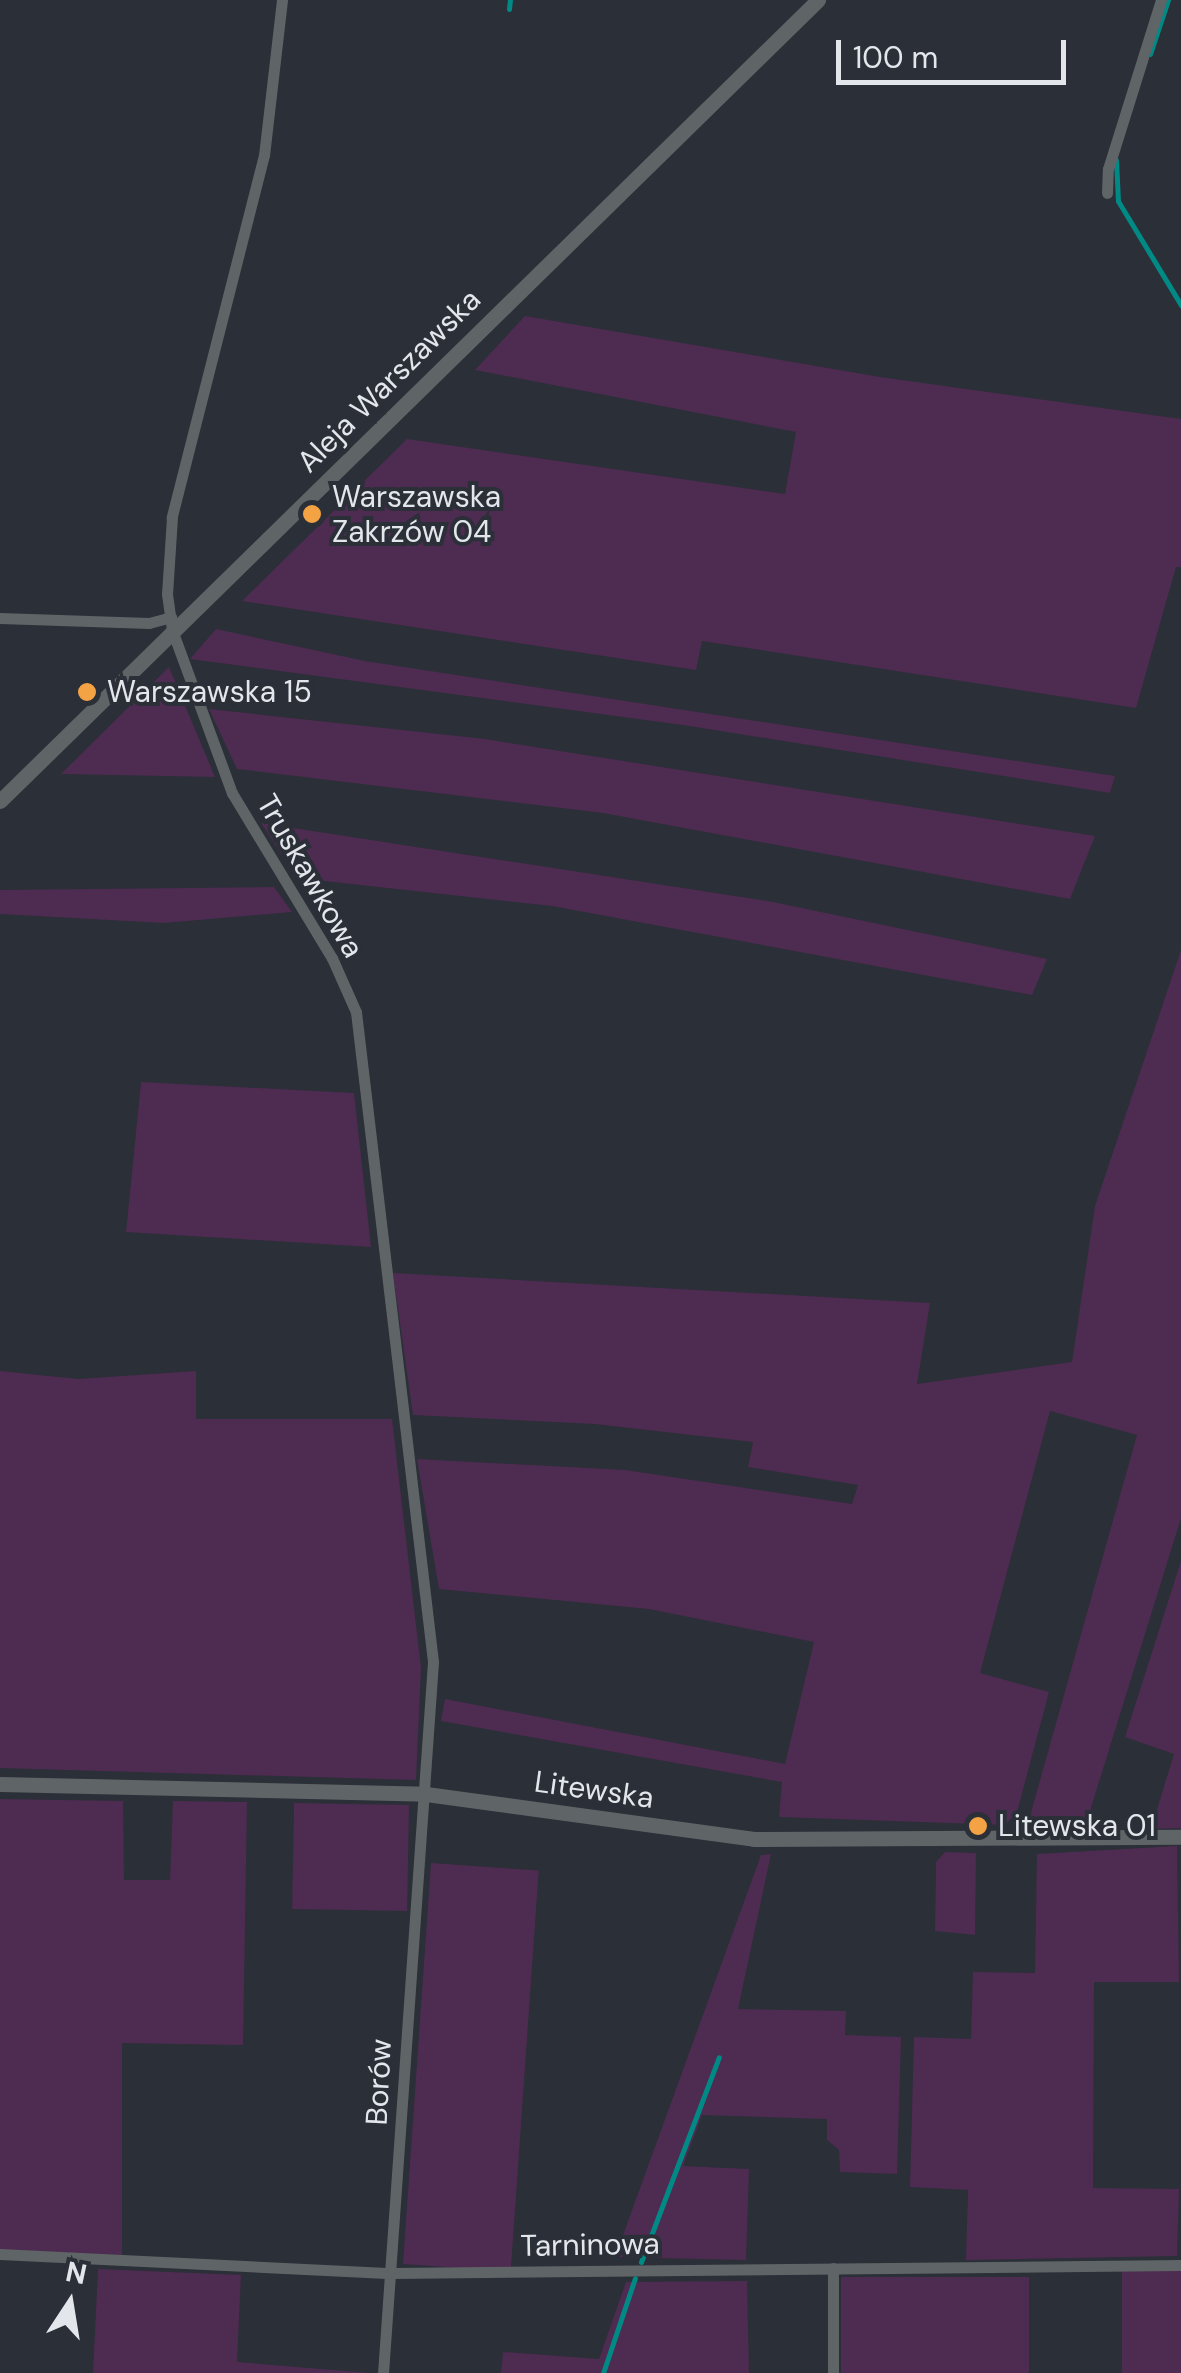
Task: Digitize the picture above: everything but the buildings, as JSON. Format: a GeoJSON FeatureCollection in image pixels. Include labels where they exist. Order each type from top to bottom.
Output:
{"type":"FeatureCollection","features":[{"type":"Feature","properties":{"kind":"street","name":"Truskawkowa"},"geometry":{"type":"LineString","coordinates":[[282,0],[252,218],[172,517],[172,624],[232,793],[332,958],[356,1012],[433,1662],[426,1794]]}},
{"type":"Feature","properties":{"kind":"street","name":"Aleja Warszawska"},"geometry":{"type":"LineString","coordinates":[[0,801],[172,624],[818,0]]}},
{"type":"Feature","properties":{"kind":"street"},"geometry":{"type":"LineString","coordinates":[[1107,193],[1108,170],[1161,0]]}},
{"type":"Feature","properties":{"kind":"street"},"geometry":{"type":"LineString","coordinates":[[0,618],[172,624]]}},
{"type":"Feature","properties":{"kind":"street","name":"Litewska"},"geometry":{"type":"LineString","coordinates":[[0,1784],[426,1794],[754,1839],[1181,1837]]}},
{"type":"Feature","properties":{"kind":"street","name":"Borów"},"geometry":{"type":"LineString","coordinates":[[383,2373],[426,1794]]}},
{"type":"Feature","properties":{"kind":"street","name":"Tarninowa"},"geometry":{"type":"LineString","coordinates":[[0,2254],[392,2272],[1181,2266]]}},
{"type":"Feature","properties":{"kind":"street"},"geometry":{"type":"LineString","coordinates":[[833,2268],[833,2373]]}},
{"type":"Feature","properties":{"kind":"shaded area"},"geometry":{"type":"Polygon","coordinates":[[[525,316],[880,377],[1181,419],[1181,567],[1176,567],[1136,708],[702,641],[696,670],[242,601],[407,439],[785,494],[796,432],[475,370],[525,316]]]}},
{"type":"Feature","properties":{"kind":"shaded area"},"geometry":{"type":"Polygon","coordinates":[[[216,629],[365,661],[1115,776],[1110,793],[683,725],[190,659],[216,629]]]}},
{"type":"Feature","properties":{"kind":"shaded area"},"geometry":{"type":"Polygon","coordinates":[[[169,667],[215,777],[61,774],[169,667]]]}},
{"type":"Feature","properties":{"kind":"shaded area"},"geometry":{"type":"Polygon","coordinates":[[[209,709],[485,739],[1095,836],[1070,899],[603,813],[237,769],[209,709]]]}},
{"type":"Feature","properties":{"kind":"shaded area"},"geometry":{"type":"Polygon","coordinates":[[[261,823],[773,902],[1047,959],[1032,995],[552,906],[297,878],[261,823]]]}},
{"type":"Feature","properties":{"kind":"shaded area"},"geometry":{"type":"Polygon","coordinates":[[[274,887],[292,912],[164,923],[0,914],[0,890],[274,887]]]}},
{"type":"Feature","properties":{"kind":"shaded area"},"geometry":{"type":"Polygon","coordinates":[[[1181,950],[1181,1518],[1085,1827],[1033,1829],[1028,1823],[1137,1435],[1050,1411],[980,1673],[1049,1692],[1017,1812],[1005,1825],[779,1817],[782,1782],[441,1721],[445,1699],[785,1764],[814,1642],[649,1609],[439,1589],[417,1459],[625,1470],[852,1504],[858,1485],[748,1467],[753,1442],[595,1424],[413,1415],[393,1273],[930,1303],[917,1384],[1072,1362],[1095,1206],[1181,950]]]}},
{"type":"Feature","properties":{"kind":"shaded area"},"geometry":{"type":"Polygon","coordinates":[[[141,1082],[354,1093],[371,1247],[126,1232],[141,1082]]]}},
{"type":"Feature","properties":{"kind":"shaded area"},"geometry":{"type":"Polygon","coordinates":[[[0,1371],[78,1379],[196,1371],[196,1419],[392,1419],[421,1668],[416,1780],[0,1768],[0,1371]]]}},
{"type":"Feature","properties":{"kind":"shaded area"},"geometry":{"type":"Polygon","coordinates":[[[1181,1561],[1181,1828],[1151,1829],[1174,1754],[1125,1737],[1181,1561]]]}},
{"type":"Feature","properties":{"kind":"shaded area"},"geometry":{"type":"Polygon","coordinates":[[[0,1799],[123,1801],[124,1880],[170,1880],[173,1801],[247,1802],[243,2045],[122,2043],[122,2255],[0,2250],[0,1799]]]}},
{"type":"Feature","properties":{"kind":"shaded area"},"geometry":{"type":"Polygon","coordinates":[[[294,1803],[409,1805],[407,1911],[292,1909],[294,1803]]]}},
{"type":"Feature","properties":{"kind":"shaded area"},"geometry":{"type":"Polygon","coordinates":[[[1177,1846],[1179,1982],[1094,1982],[1093,2188],[1179,2189],[1177,2256],[966,2260],[968,2190],[910,2187],[914,2037],[971,2039],[973,1972],[1035,1973],[1037,1854],[1177,1846]]]}},
{"type":"Feature","properties":{"kind":"shaded area"},"geometry":{"type":"Polygon","coordinates":[[[945,1852],[976,1853],[975,1935],[935,1931],[936,1862],[945,1852]]]}},
{"type":"Feature","properties":{"kind":"shaded area"},"geometry":{"type":"Polygon","coordinates":[[[771,1854],[738,2009],[846,2011],[845,2035],[901,2037],[897,2174],[840,2172],[839,2150],[827,2140],[827,2119],[702,2115],[683,2166],[749,2169],[746,2260],[615,2257],[761,1855],[771,1854]]]}},
{"type":"Feature","properties":{"kind":"shaded area"},"geometry":{"type":"Polygon","coordinates":[[[431,1863],[539,1871],[511,2272],[403,2264],[431,1863]]]}},
{"type":"Feature","properties":{"kind":"shaded area"},"geometry":{"type":"Polygon","coordinates":[[[98,2269],[241,2275],[237,2362],[370,2373],[93,2373],[98,2269]]]}},
{"type":"Feature","properties":{"kind":"shaded area"},"geometry":{"type":"Polygon","coordinates":[[[1122,2270],[1181,2270],[1181,2373],[1122,2373],[1122,2270]]]}},
{"type":"Feature","properties":{"kind":"shaded area"},"geometry":{"type":"Polygon","coordinates":[[[841,2277],[1029,2277],[1029,2373],[841,2373],[841,2277]]]}},
{"type":"Feature","properties":{"kind":"shaded area"},"geometry":{"type":"Polygon","coordinates":[[[747,2281],[749,2373],[501,2373],[503,2352],[599,2359],[626,2282],[747,2281]]]}},
{"type":"Feature","properties":{"kind":"waterway"},"geometry":{"type":"LineString","coordinates":[[509,9],[510,0]]}},
{"type":"Feature","properties":{"kind":"waterway"},"geometry":{"type":"LineString","coordinates":[[1150,54],[1168,0]]}},
{"type":"Feature","properties":{"kind":"waterway"},"geometry":{"type":"LineString","coordinates":[[1116,160],[1118,201],[1181,305]]}},
{"type":"Feature","properties":{"kind":"waterway"},"geometry":{"type":"LineString","coordinates":[[641,2262],[719,2057]]}},
{"type":"Feature","properties":{"kind":"waterway"},"geometry":{"type":"LineString","coordinates":[[603,2373],[635,2278]]}},
{"type":"Feature","properties":{"kind":"place","name":"Warszawska Zakrzów 04"},"geometry":{"type":"Point","coordinates":[312,514]}},
{"type":"Feature","properties":{"kind":"place","name":"Warszawska 15"},"geometry":{"type":"Point","coordinates":[87,692]}},
{"type":"Feature","properties":{"kind":"place","name":"Litewska 01"},"geometry":{"type":"Point","coordinates":[978,1826]}}]}
